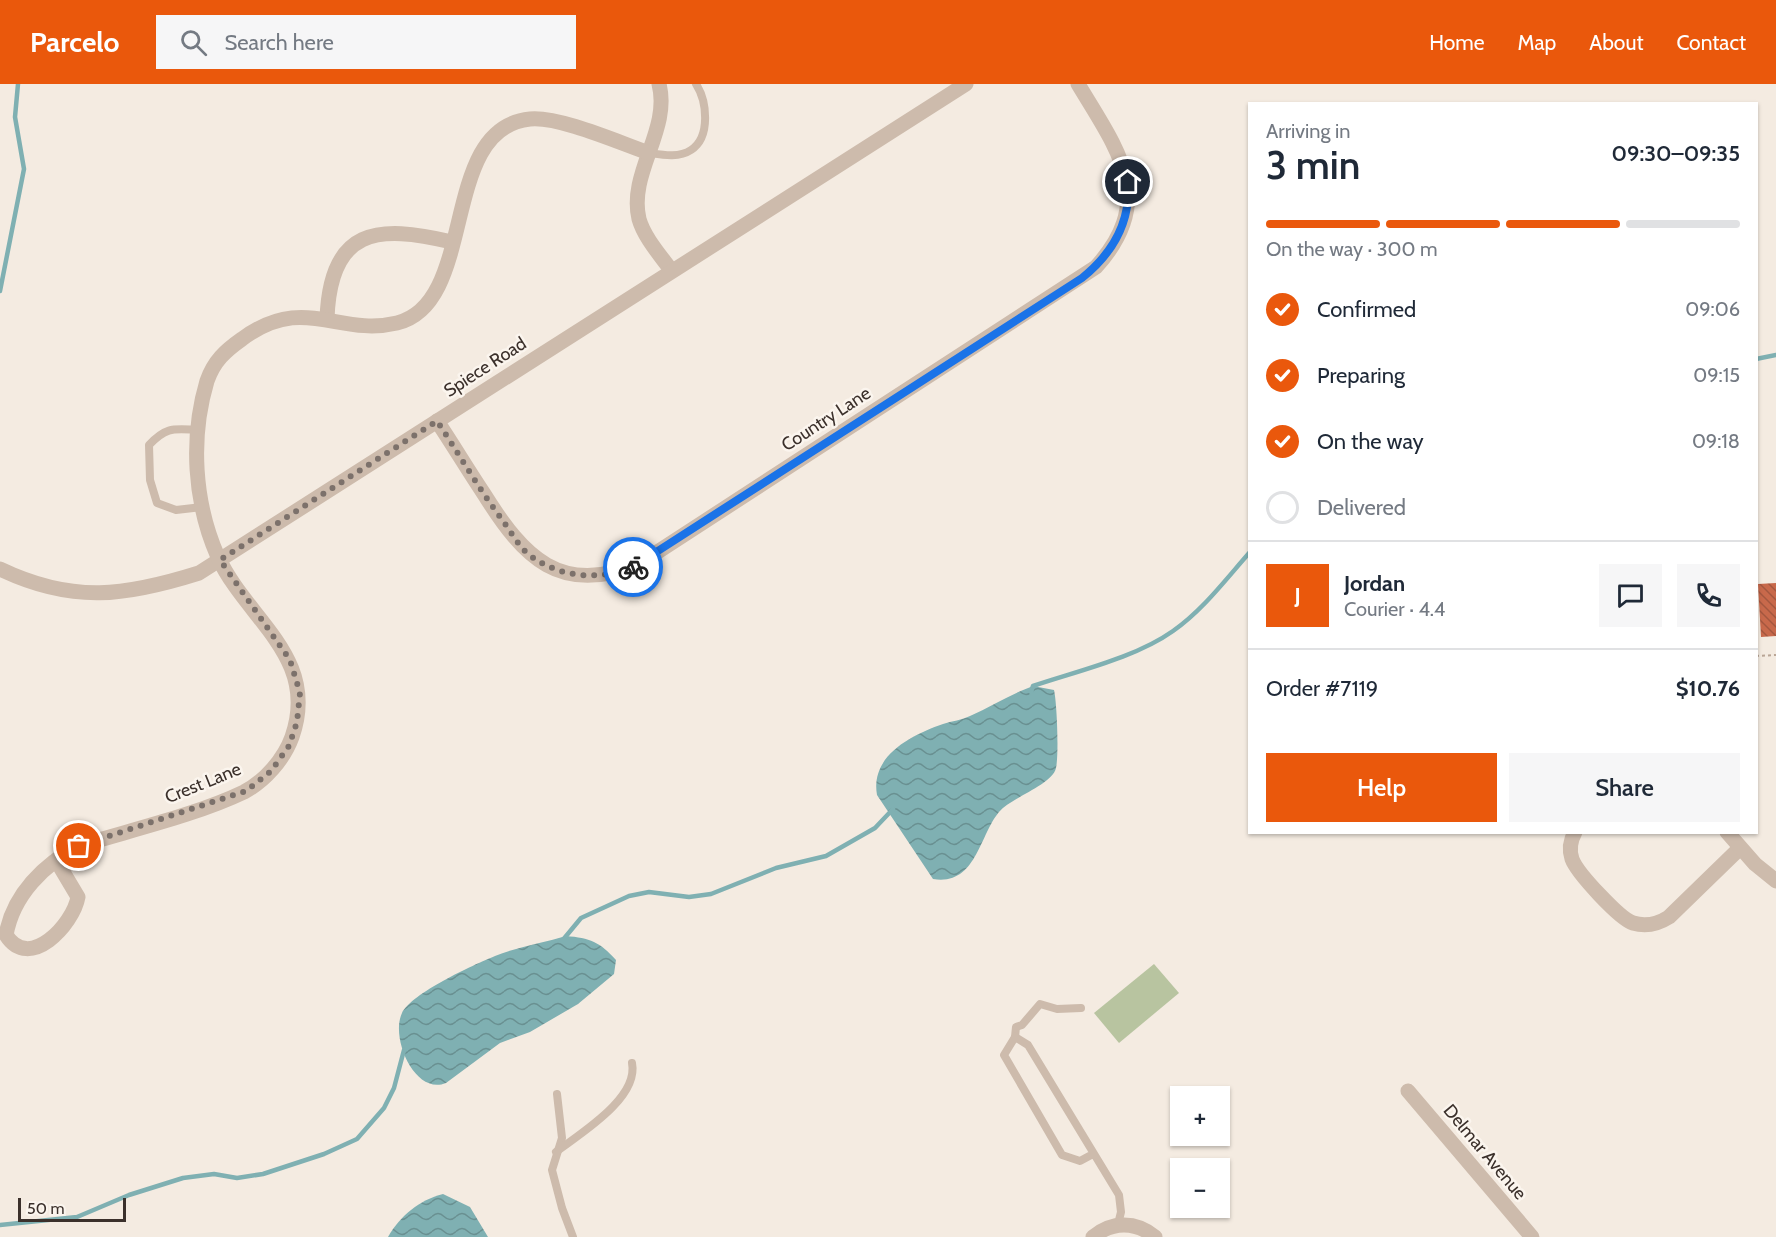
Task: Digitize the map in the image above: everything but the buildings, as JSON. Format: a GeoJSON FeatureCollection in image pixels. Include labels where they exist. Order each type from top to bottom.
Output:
{"type":"FeatureCollection","features":[{"type":"Feature","properties":{"kind":"street"},"geometry":{"type":"LineString","coordinates":[[659,84],[661,104],[650,153],[639,187],[639,219],[670,270]]}},
{"type":"Feature","properties":{"kind":"street","name":"Spiece Road"},"geometry":{"type":"LineString","coordinates":[[0,569],[44,585],[79,592],[112,594],[148,589],[200,573],[670,270],[966,84]]}},
{"type":"Feature","properties":{"kind":"street","name":"Country Lane"},"geometry":{"type":"LineString","coordinates":[[437,421],[491,506],[531,556],[561,572],[580,576],[601,576],[639,564],[1096,267],[1108,254],[1122,228],[1129,197],[1128,182],[1114,142],[1078,84]]}},
{"type":"Feature","properties":{"kind":"street","name":"Crest Lane"},"geometry":{"type":"LineString","coordinates":[[56,860],[78,897],[76,910],[52,939],[36,947],[23,948],[11,943],[6,935],[9,916],[19,898],[56,860],[79,846],[246,791],[271,771],[289,746],[297,722],[300,693],[290,660],[220,560],[202,507],[196,458],[207,382],[216,361],[254,330],[278,319],[306,316],[371,325],[397,323],[418,315],[436,293],[483,147],[512,123],[533,119],[557,122],[650,153]]}},
{"type":"Feature","properties":{"kind":"street"},"geometry":{"type":"LineString","coordinates":[[327,319],[328,295],[336,268],[347,251],[362,240],[382,232],[402,231],[452,242]]}},
{"type":"Feature","properties":{"kind":"street"},"geometry":{"type":"LineString","coordinates":[[1574,834],[1570,850],[1572,861],[1623,919],[1647,925],[1659,923],[1669,917],[1740,848]]}},
{"type":"Feature","properties":{"kind":"street"},"geometry":{"type":"LineString","coordinates":[[1728,834],[1776,881]]}},
{"type":"Feature","properties":{"kind":"street","name":"Delmar Avenue"},"geometry":{"type":"LineString","coordinates":[[1408,1091],[1532,1237]]}},
{"type":"Feature","properties":{"kind":"street"},"geometry":{"type":"LineString","coordinates":[[1097,1234],[1118,1224],[1143,1228],[1155,1237]]}},
{"type":"Feature","properties":{"kind":"lane"},"geometry":{"type":"LineString","coordinates":[[650,153],[669,157],[692,150],[703,136],[706,113],[696,84]]}},
{"type":"Feature","properties":{"kind":"lane"},"geometry":{"type":"LineString","coordinates":[[200,430],[168,429],[159,435],[150,445],[150,480],[157,503],[176,510],[202,507]]}},
{"type":"Feature","properties":{"kind":"lane"},"geometry":{"type":"LineString","coordinates":[[1081,1008],[1057,1009],[1040,1004],[1023,1025],[1016,1027],[1015,1037],[1004,1055],[1062,1155],[1080,1161],[1093,1154]]}},
{"type":"Feature","properties":{"kind":"lane"},"geometry":{"type":"LineString","coordinates":[[1015,1037],[1028,1045],[1119,1196],[1121,1212],[1118,1224]]}},
{"type":"Feature","properties":{"kind":"lane"},"geometry":{"type":"LineString","coordinates":[[555,1153],[599,1119],[620,1099],[632,1084],[632,1063]]}},
{"type":"Feature","properties":{"kind":"lane"},"geometry":{"type":"LineString","coordinates":[[557,1094],[562,1138],[555,1153],[552,1170],[562,1208],[573,1237]]}},
{"type":"Feature","properties":{"kind":"path"},"geometry":{"type":"LineString","coordinates":[[1758,656],[1776,655]]}},
{"type":"Feature","properties":{"kind":"green space"},"geometry":{"type":"Polygon","coordinates":[[[1154,964],[1179,993],[1119,1043],[1094,1013],[1154,964]]]}},
{"type":"Feature","properties":{"kind":"water"},"geometry":{"type":"Polygon","coordinates":[[[1033,686],[1054,690],[1057,752],[1056,768],[1053,774],[999,812],[975,857],[959,875],[947,879],[933,879],[877,795],[880,769],[895,749],[918,734],[967,717],[1033,686]]]}},
{"type":"Feature","properties":{"kind":"water"},"geometry":{"type":"Polygon","coordinates":[[[566,936],[588,940],[605,949],[616,960],[614,974],[578,1004],[530,1032],[500,1043],[446,1083],[435,1085],[424,1081],[415,1073],[402,1050],[399,1036],[402,1013],[408,1005],[444,980],[485,960],[512,950],[566,936]]]}},
{"type":"Feature","properties":{"kind":"water"},"geometry":{"type":"Polygon","coordinates":[[[443,1194],[470,1207],[488,1237],[388,1237],[398,1222],[411,1210],[426,1200],[443,1194]]]}},
{"type":"Feature","properties":{"kind":"waterway"},"geometry":{"type":"LineString","coordinates":[[0,291],[24,169],[15,117],[18,84]]}},
{"type":"Feature","properties":{"kind":"waterway"},"geometry":{"type":"LineString","coordinates":[[1758,359],[1776,355]]}},
{"type":"Feature","properties":{"kind":"waterway"},"geometry":{"type":"LineString","coordinates":[[1031,692],[1033,686],[1124,656],[1173,631],[1204,604],[1248,554]]}},
{"type":"Feature","properties":{"kind":"waterway"},"geometry":{"type":"LineString","coordinates":[[562,941],[581,918],[629,896],[649,892],[689,897],[711,894],[776,868],[826,856],[875,828],[893,809]]}},
{"type":"Feature","properties":{"kind":"waterway"},"geometry":{"type":"LineString","coordinates":[[0,1225],[77,1217],[129,1195],[183,1178],[214,1174],[237,1178],[263,1174],[324,1154],[357,1139],[384,1108],[394,1088],[404,1050],[408,1047]]}},
{"type":"Feature","properties":{"kind":"way so far"},"geometry":{"type":"LineString","coordinates":[[79,846],[198,809],[246,791],[271,771],[289,746],[297,722],[300,693],[290,660],[220,560],[437,421],[491,506],[523,549],[531,556],[561,572],[580,576],[601,576],[633,567]]}},
{"type":"Feature","properties":{"kind":"route"},"geometry":{"type":"LineString","coordinates":[[633,567],[1082,278],[1108,254],[1119,237],[1126,219],[1129,197],[1128,182]]}}]}
